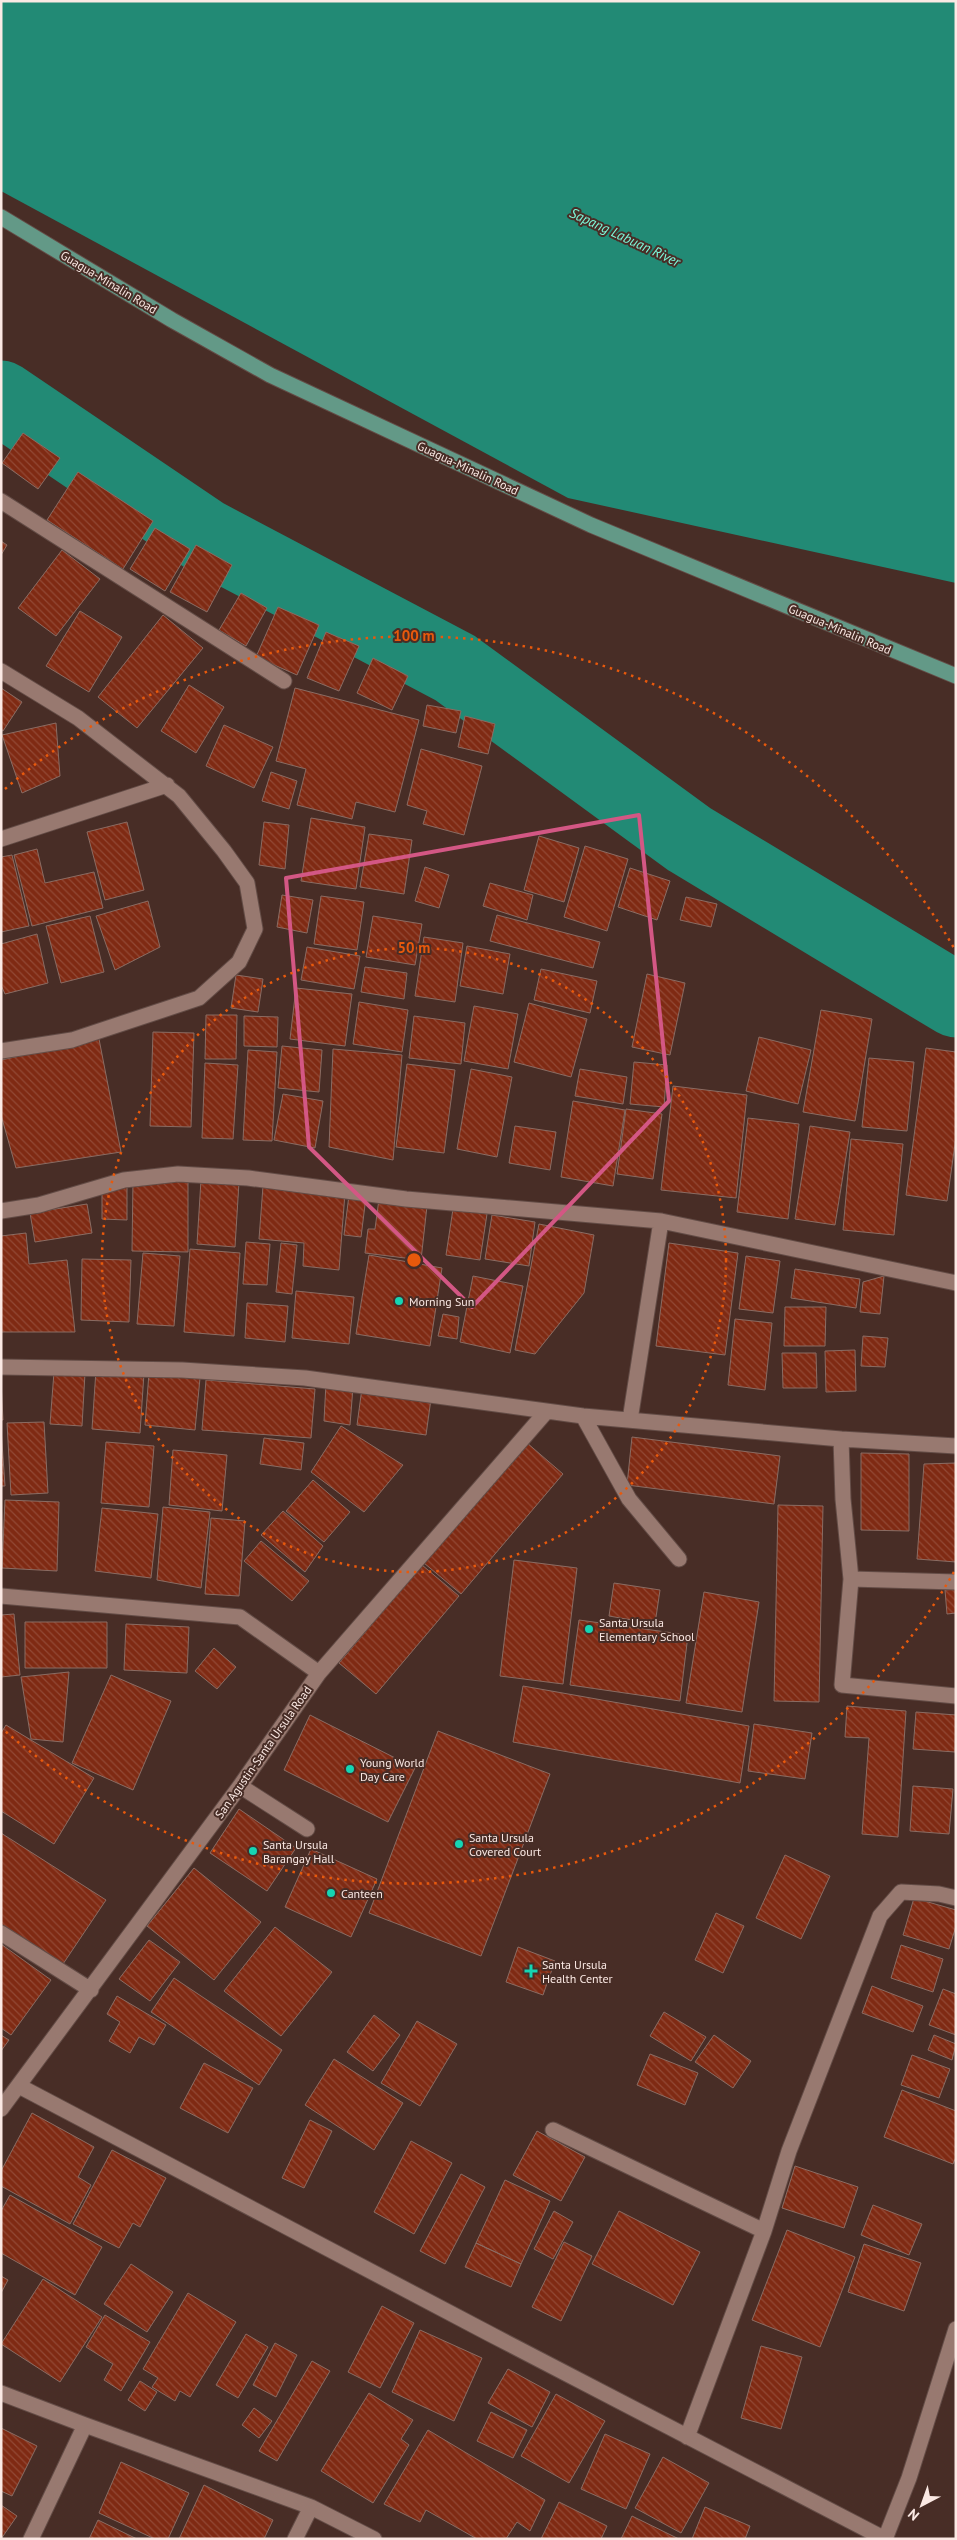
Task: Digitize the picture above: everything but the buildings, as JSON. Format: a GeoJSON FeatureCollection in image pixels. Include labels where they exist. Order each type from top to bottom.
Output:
{"type":"FeatureCollection","features":[{"type":"Feature","properties":{"kind":"main road","name":"Guagua-Minalin Road"},"geometry":{"type":"LineString","coordinates":[[1,217],[172,320],[270,375],[591,525],[956,676]]}},
{"type":"Feature","properties":{"kind":"street"},"geometry":{"type":"LineString","coordinates":[[1,501],[284,681]]}},
{"type":"Feature","properties":{"kind":"street"},"geometry":{"type":"LineString","coordinates":[[1,672],[78,718],[179,796],[218,843],[247,883],[255,928],[238,962],[199,998],[72,1040],[1,1051]]}},
{"type":"Feature","properties":{"kind":"street"},"geometry":{"type":"LineString","coordinates":[[1,839],[167,785]]}},
{"type":"Feature","properties":{"kind":"street"},"geometry":{"type":"LineString","coordinates":[[1,1211],[39,1205],[124,1180],[178,1174],[248,1178],[406,1199],[661,1221],[956,1283]]}},
{"type":"Feature","properties":{"kind":"street"},"geometry":{"type":"LineString","coordinates":[[630,1420],[661,1221]]}},
{"type":"Feature","properties":{"kind":"street"},"geometry":{"type":"LineString","coordinates":[[1,1367],[182,1370],[305,1378],[583,1416],[841,1439],[956,1446]]}},
{"type":"Feature","properties":{"kind":"street","name":"San Agustin-Santa Ursula Road"},"geometry":{"type":"LineString","coordinates":[[1,2109],[91,1990],[240,1786],[319,1673],[546,1412]]}},
{"type":"Feature","properties":{"kind":"street"},"geometry":{"type":"LineString","coordinates":[[583,1416],[629,1499],[679,1559]]}},
{"type":"Feature","properties":{"kind":"street"},"geometry":{"type":"LineString","coordinates":[[841,1439],[843,1499],[851,1579],[842,1685],[956,1696]]}},
{"type":"Feature","properties":{"kind":"street"},"geometry":{"type":"LineString","coordinates":[[851,1579],[956,1582]]}},
{"type":"Feature","properties":{"kind":"street"},"geometry":{"type":"LineString","coordinates":[[1,1596],[240,1617],[319,1673]]}},
{"type":"Feature","properties":{"kind":"street"},"geometry":{"type":"LineString","coordinates":[[240,1786],[307,1829]]}},
{"type":"Feature","properties":{"kind":"street"},"geometry":{"type":"LineString","coordinates":[[687,2437],[764,2231],[789,2152],[880,1916],[901,1892],[939,1894],[956,1898]]}},
{"type":"Feature","properties":{"kind":"street"},"geometry":{"type":"LineString","coordinates":[[1,1933],[91,1990]]}},
{"type":"Feature","properties":{"kind":"street"},"geometry":{"type":"LineString","coordinates":[[19,2086],[885,2539],[911,2470],[956,2329]]}},
{"type":"Feature","properties":{"kind":"street"},"geometry":{"type":"LineString","coordinates":[[553,2130],[764,2231]]}},
{"type":"Feature","properties":{"kind":"street"},"geometry":{"type":"LineString","coordinates":[[1,2392],[85,2426],[311,2507],[374,2539]]}},
{"type":"Feature","properties":{"kind":"street"},"geometry":{"type":"LineString","coordinates":[[31,2539],[85,2426]]}},
{"type":"Feature","properties":{"kind":"street"},"geometry":{"type":"LineString","coordinates":[[296,2539],[311,2507]]}},
{"type":"Feature","properties":{"kind":"highlighted area"},"geometry":{"type":"Polygon","coordinates":[[[639,815],[669,1101],[472,1307],[309,1147],[286,878],[639,815]]]}},
{"type":"Feature","properties":{"kind":"water","name":"Sapang Labuan River"},"geometry":{"type":"Polygon","coordinates":[[[1,1],[956,1],[956,583],[568,498],[1,191],[1,1]]]}},
{"type":"Feature","properties":{"kind":"waterway"},"geometry":{"type":"LineString","coordinates":[[1,398],[205,536],[455,668],[689,839],[956,1000]]}},
{"type":"Feature","properties":{"kind":"place","name":"Morning Sun"},"geometry":{"type":"Point","coordinates":[399,1301]}},
{"type":"Feature","properties":{"kind":"place","name":"Santa Ursula Elementary School"},"geometry":{"type":"Point","coordinates":[589,1629]}},
{"type":"Feature","properties":{"kind":"place","name":"Young World Day Care"},"geometry":{"type":"Point","coordinates":[350,1769]}},
{"type":"Feature","properties":{"kind":"place","name":"Santa Ursula Covered Court"},"geometry":{"type":"Point","coordinates":[459,1844]}},
{"type":"Feature","properties":{"kind":"place","name":"Santa Ursula Barangay Hall"},"geometry":{"type":"Point","coordinates":[253,1851]}},
{"type":"Feature","properties":{"kind":"place","name":"Canteen"},"geometry":{"type":"Point","coordinates":[331,1893]}},
{"type":"Feature","properties":{"kind":"place","name":"Santa Ursula Health Center"},"geometry":{"type":"Point","coordinates":[531,1971]}}]}
